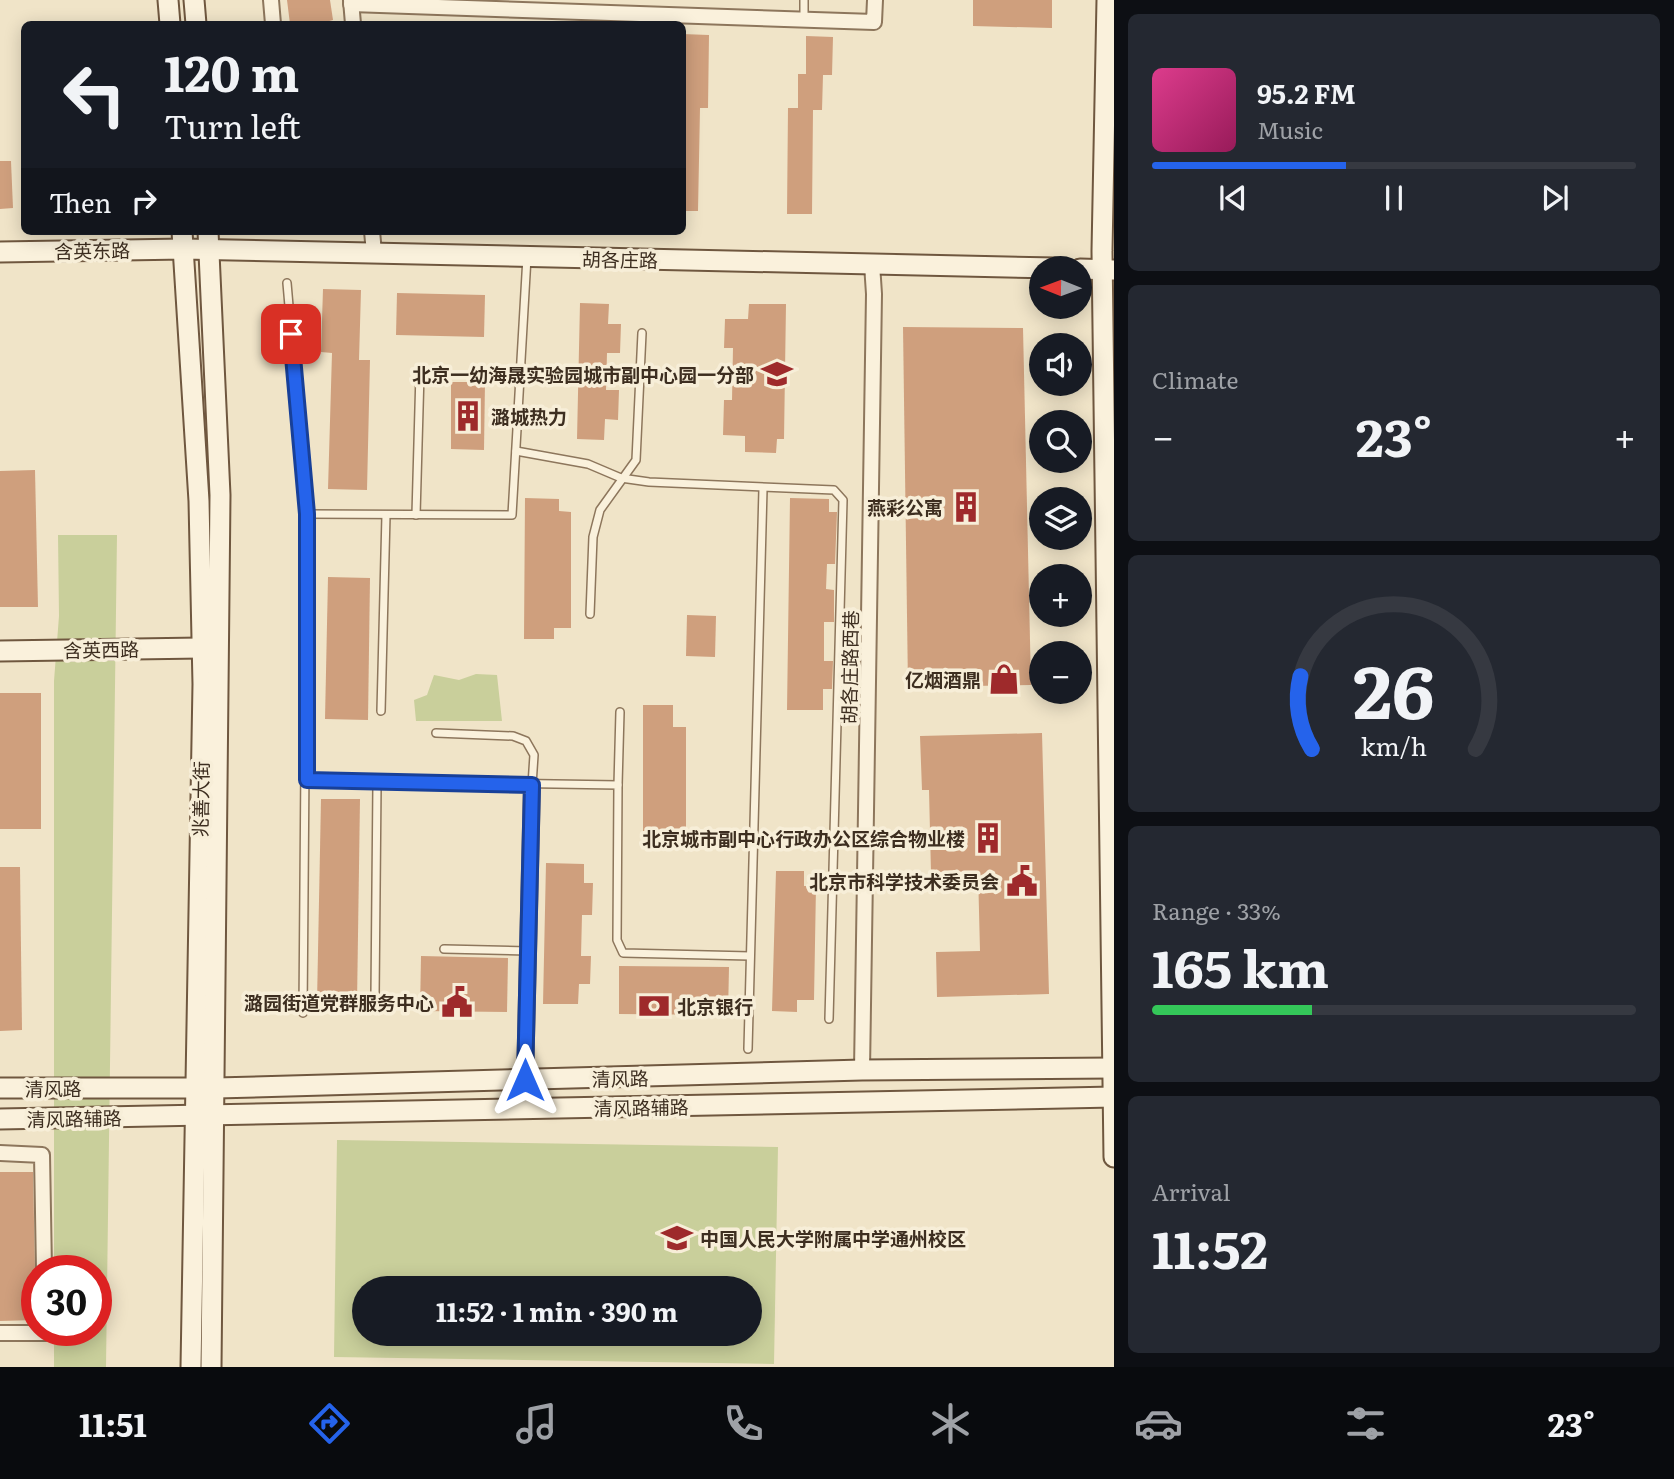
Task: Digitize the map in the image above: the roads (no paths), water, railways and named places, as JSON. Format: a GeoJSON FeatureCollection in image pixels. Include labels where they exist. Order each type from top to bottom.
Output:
{"type":"FeatureCollection","features":[{"type":"Feature","properties":{"kind":"street"},"geometry":{"type":"LineString","coordinates":[[168,0],[170,21]]}},
{"type":"Feature","properties":{"kind":"street"},"geometry":{"type":"LineString","coordinates":[[194,0],[196,21]]}},
{"type":"Feature","properties":{"kind":"street"},"geometry":{"type":"LineString","coordinates":[[271,0],[274,21]]}},
{"type":"Feature","properties":{"kind":"street"},"geometry":{"type":"LineString","coordinates":[[353,21],[351,2],[587,6],[874,22],[875,0]]}},
{"type":"Feature","properties":{"kind":"street"},"geometry":{"type":"LineString","coordinates":[[1107,0],[1114,1157]]}},
{"type":"Feature","properties":{"kind":"street"},"geometry":{"type":"LineString","coordinates":[[372,235],[374,253]]}},
{"type":"Feature","properties":{"kind":"street","name":"胡各庄路"},"geometry":{"type":"LineString","coordinates":[[183,240],[374,253],[1029,267]]}},
{"type":"Feature","properties":{"kind":"street","name":"含英东路"},"geometry":{"type":"LineString","coordinates":[[0,252],[183,240]]}},
{"type":"Feature","properties":{"kind":"street","name":"兆善大街"},"geometry":{"type":"LineString","coordinates":[[183,240],[199,501],[201,648],[191,1367]]}},
{"type":"Feature","properties":{"kind":"street","name":"兆善大街"},"geometry":{"type":"LineString","coordinates":[[208,240],[220,495],[216,1116],[211,1367]]}},
{"type":"Feature","properties":{"kind":"street","name":"胡各庄路西巷"},"geometry":{"type":"LineString","coordinates":[[862,1070],[874,294],[872,264]]}},
{"type":"Feature","properties":{"kind":"street","name":"含英西路"},"geometry":{"type":"LineString","coordinates":[[0,651],[201,648]]}},
{"type":"Feature","properties":{"kind":"street"},"geometry":{"type":"LineString","coordinates":[[525,1080],[532,785]]}},
{"type":"Feature","properties":{"kind":"street","name":"清风路"},"geometry":{"type":"LineString","coordinates":[[0,1088],[216,1088],[862,1070],[1113,1068]]}},
{"type":"Feature","properties":{"kind":"street","name":"清风路辅路"},"geometry":{"type":"LineString","coordinates":[[0,1119],[1113,1098]]}},
{"type":"Feature","properties":{"kind":"street"},"geometry":{"type":"LineString","coordinates":[[0,1153],[42,1155],[44,1255]]}},
{"type":"Feature","properties":{"kind":"street"},"geometry":{"type":"LineString","coordinates":[[0,1333],[21,1333]]}},
{"type":"Feature","properties":{"kind":"lane"},"geometry":{"type":"LineString","coordinates":[[804,0],[804,20]]}},
{"type":"Feature","properties":{"kind":"lane"},"geometry":{"type":"LineString","coordinates":[[307,514],[512,515],[527,257]]}},
{"type":"Feature","properties":{"kind":"lane"},"geometry":{"type":"LineString","coordinates":[[287,283],[307,514],[307,780],[303,1013]]}},
{"type":"Feature","properties":{"kind":"lane"},"geometry":{"type":"LineString","coordinates":[[590,614],[593,537],[600,510],[636,460],[642,333]]}},
{"type":"Feature","properties":{"kind":"lane"},"geometry":{"type":"LineString","coordinates":[[416,515],[419,373]]}},
{"type":"Feature","properties":{"kind":"lane"},"geometry":{"type":"LineString","coordinates":[[516,451],[588,464],[621,478],[763,489],[834,490],[843,500],[829,1019]]}},
{"type":"Feature","properties":{"kind":"lane"},"geometry":{"type":"LineString","coordinates":[[748,1049],[763,489]]}},
{"type":"Feature","properties":{"kind":"lane"},"geometry":{"type":"LineString","coordinates":[[381,711],[386,515]]}},
{"type":"Feature","properties":{"kind":"lane"},"geometry":{"type":"LineString","coordinates":[[620,712],[617,940],[623,953],[750,956]]}},
{"type":"Feature","properties":{"kind":"lane"},"geometry":{"type":"LineString","coordinates":[[436,733],[513,736],[526,741],[534,755],[532,785]]}},
{"type":"Feature","properties":{"kind":"lane"},"geometry":{"type":"LineString","coordinates":[[307,780],[377,784],[618,785]]}},
{"type":"Feature","properties":{"kind":"lane"},"geometry":{"type":"LineString","coordinates":[[375,996],[377,784]]}},
{"type":"Feature","properties":{"kind":"lane"},"geometry":{"type":"LineString","coordinates":[[444,949],[527,950]]}},
{"type":"Feature","properties":{"kind":"place","name":"北京一幼海晟实验园城市副中心园一分部"},"geometry":{"type":"Point","coordinates":[777,374]}},
{"type":"Feature","properties":{"kind":"place","name":"潞城热力"},"geometry":{"type":"Point","coordinates":[468,416]}},
{"type":"Feature","properties":{"kind":"place","name":"燕彩公寓"},"geometry":{"type":"Point","coordinates":[966,507]}},
{"type":"Feature","properties":{"kind":"place","name":"亿烟酒鼎"},"geometry":{"type":"Point","coordinates":[1004,679]}},
{"type":"Feature","properties":{"kind":"place","name":"北京城市副中心行政办公区综合物业楼"},"geometry":{"type":"Point","coordinates":[988,838]}},
{"type":"Feature","properties":{"kind":"place","name":"北京市科学技术委员会"},"geometry":{"type":"Point","coordinates":[1022,881]}},
{"type":"Feature","properties":{"kind":"place","name":"潞园街道党群服务中心"},"geometry":{"type":"Point","coordinates":[457,1002]}},
{"type":"Feature","properties":{"kind":"place","name":"北京银行"},"geometry":{"type":"Point","coordinates":[654,1006]}},
{"type":"Feature","properties":{"kind":"place","name":"中国人民大学附属中学通州校区"},"geometry":{"type":"Point","coordinates":[677,1238]}}]}
